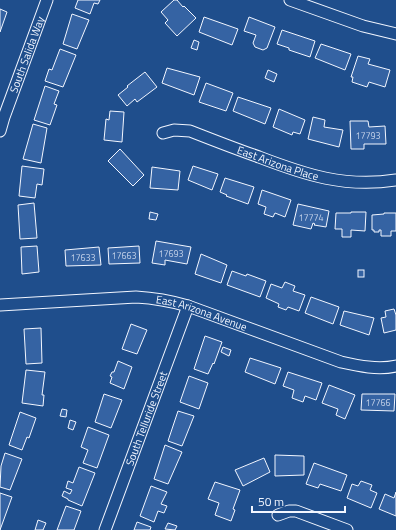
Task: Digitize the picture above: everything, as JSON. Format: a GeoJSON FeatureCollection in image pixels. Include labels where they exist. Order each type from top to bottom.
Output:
{"type":"FeatureCollection","features":[{"type":"Feature","properties":{"kind":"street","name":"South Salida Way"},"geometry":{"type":"LineString","coordinates":[[0,131],[47,0]]}},
{"type":"Feature","properties":{"kind":"street"},"geometry":{"type":"LineString","coordinates":[[290,0],[364,26],[396,34]]}},
{"type":"Feature","properties":{"kind":"street","name":"East Arizona Place"},"geometry":{"type":"LineString","coordinates":[[164,132],[174,130],[190,132],[298,172],[320,178],[342,182],[364,183],[396,180]]}},
{"type":"Feature","properties":{"kind":"street","name":"East Arizona Avenue"},"geometry":{"type":"LineString","coordinates":[[0,305],[136,297],[174,301],[341,362],[380,368],[396,366]]}},
{"type":"Feature","properties":{"kind":"street","name":"South Telluride Street"},"geometry":{"type":"LineString","coordinates":[[105,530],[188,306]]}},
{"type":"Feature","properties":{"kind":"street"},"geometry":{"type":"LineString","coordinates":[[278,515],[289,511],[302,513],[347,530]]}},
{"type":"Feature","properties":{"kind":"building"},"geometry":{"type":"Polygon","coordinates":[[[78,0],[100,0],[98,4],[94,3],[90,14],[75,8],[78,0]]]}},
{"type":"Feature","properties":{"kind":"building"},"geometry":{"type":"Polygon","coordinates":[[[174,0],[177,0],[196,18],[177,36],[165,23],[168,20],[161,12],[174,0]]]}},
{"type":"Feature","properties":{"kind":"building"},"geometry":{"type":"Polygon","coordinates":[[[0,9],[7,12],[0,32],[0,9]]]}},
{"type":"Feature","properties":{"kind":"building"},"geometry":{"type":"Polygon","coordinates":[[[72,14],[89,20],[77,49],[63,44],[72,14]]]}},
{"type":"Feature","properties":{"kind":"building"},"geometry":{"type":"Polygon","coordinates":[[[204,17],[238,29],[232,45],[199,32],[204,17]]]}},
{"type":"Feature","properties":{"kind":"building"},"geometry":{"type":"Polygon","coordinates":[[[249,17],[275,27],[267,48],[263,50],[255,47],[253,43],[256,35],[244,31],[249,17]]]}},
{"type":"Feature","properties":{"kind":"building"},"geometry":{"type":"Polygon","coordinates":[[[282,30],[315,41],[310,57],[277,44],[282,30]]]}},
{"type":"Feature","properties":{"kind":"building"},"geometry":{"type":"Polygon","coordinates":[[[194,40],[199,42],[197,50],[191,48],[194,40]]]}},
{"type":"Feature","properties":{"kind":"building"},"geometry":{"type":"Polygon","coordinates":[[[321,44],[351,54],[345,70],[315,58],[321,44]]]}},
{"type":"Feature","properties":{"kind":"building"},"geometry":{"type":"Polygon","coordinates":[[[60,49],[76,55],[63,87],[45,81],[49,69],[52,70],[60,49]]]}},
{"type":"Feature","properties":{"kind":"building"},"geometry":{"type":"Polygon","coordinates":[[[358,56],[370,59],[368,64],[390,70],[385,87],[369,82],[367,87],[352,82],[353,77],[351,77],[358,56]]]}},
{"type":"Feature","properties":{"kind":"building"},"geometry":{"type":"Polygon","coordinates":[[[167,68],[200,77],[194,95],[162,83],[167,68]]]}},
{"type":"Feature","properties":{"kind":"building"},"geometry":{"type":"Polygon","coordinates":[[[268,70],[277,74],[274,82],[265,78],[268,70]]]}},
{"type":"Feature","properties":{"kind":"building"},"geometry":{"type":"Polygon","coordinates":[[[145,72],[157,87],[137,102],[135,99],[127,106],[118,95],[145,72]]]}},
{"type":"Feature","properties":{"kind":"building"},"geometry":{"type":"Polygon","coordinates":[[[206,83],[233,93],[226,111],[199,102],[206,83]]]}},
{"type":"Feature","properties":{"kind":"building"},"geometry":{"type":"Polygon","coordinates":[[[45,86],[59,91],[54,104],[57,105],[50,125],[34,120],[45,86]]]}},
{"type":"Feature","properties":{"kind":"building"},"geometry":{"type":"Polygon","coordinates":[[[238,97],[271,108],[265,124],[233,111],[238,97]]]}},
{"type":"Feature","properties":{"kind":"building"},"geometry":{"type":"Polygon","coordinates":[[[279,109],[305,120],[300,134],[293,132],[292,135],[273,127],[279,109]]]}},
{"type":"Feature","properties":{"kind":"building"},"geometry":{"type":"Polygon","coordinates":[[[110,111],[124,112],[122,142],[104,140],[106,119],[109,120],[110,111]]]}},
{"type":"Feature","properties":{"kind":"building"},"geometry":{"type":"Polygon","coordinates":[[[313,117],[325,120],[324,127],[343,130],[339,147],[308,139],[313,117]]]}},
{"type":"Feature","properties":{"kind":"building"},"geometry":{"type":"Polygon","coordinates":[[[350,121],[368,121],[369,127],[385,126],[386,144],[364,144],[364,149],[351,149],[350,121]]]}},
{"type":"Feature","properties":{"kind":"building"},"geometry":{"type":"Polygon","coordinates":[[[33,124],[47,128],[41,163],[23,159],[33,124]]]}},
{"type":"Feature","properties":{"kind":"building"},"geometry":{"type":"Polygon","coordinates":[[[120,149],[144,175],[133,186],[108,161],[120,149]]]}},
{"type":"Feature","properties":{"kind":"building"},"geometry":{"type":"Polygon","coordinates":[[[22,166],[44,169],[42,185],[37,184],[35,198],[19,196],[22,166]]]}},
{"type":"Feature","properties":{"kind":"building"},"geometry":{"type":"Polygon","coordinates":[[[193,166],[218,174],[212,190],[188,180],[193,166]]]}},
{"type":"Feature","properties":{"kind":"building"},"geometry":{"type":"Polygon","coordinates":[[[152,167],[180,171],[178,190],[150,188],[152,167]]]}},
{"type":"Feature","properties":{"kind":"building"},"geometry":{"type":"Polygon","coordinates":[[[225,178],[254,187],[248,204],[226,196],[227,195],[220,192],[225,178]]]}},
{"type":"Feature","properties":{"kind":"building"},"geometry":{"type":"Polygon","coordinates":[[[262,190],[291,200],[285,217],[275,213],[273,217],[264,214],[266,207],[258,204],[262,190]]]}},
{"type":"Feature","properties":{"kind":"building"},"geometry":{"type":"Polygon","coordinates":[[[34,203],[37,238],[20,239],[18,205],[34,203]]]}},
{"type":"Feature","properties":{"kind":"building"},"geometry":{"type":"Polygon","coordinates":[[[298,204],[329,211],[326,227],[314,225],[315,224],[313,223],[311,229],[293,225],[298,204]]]}},
{"type":"Feature","properties":{"kind":"building"},"geometry":{"type":"Polygon","coordinates":[[[150,212],[158,214],[156,220],[149,219],[150,212]]]}},
{"type":"Feature","properties":{"kind":"building"},"geometry":{"type":"Polygon","coordinates":[[[366,212],[365,231],[351,230],[351,237],[342,237],[342,229],[335,229],[336,213],[366,212]]]}},
{"type":"Feature","properties":{"kind":"building"},"geometry":{"type":"Polygon","coordinates":[[[396,213],[396,231],[391,231],[391,236],[381,236],[381,230],[379,230],[379,232],[374,232],[374,230],[372,230],[372,215],[396,213]]]}},
{"type":"Feature","properties":{"kind":"building"},"geometry":{"type":"Polygon","coordinates":[[[156,241],[191,247],[187,264],[165,260],[165,265],[152,263],[156,241]]]}},
{"type":"Feature","properties":{"kind":"building"},"geometry":{"type":"Polygon","coordinates":[[[37,246],[39,272],[22,274],[21,247],[37,246]]]}},
{"type":"Feature","properties":{"kind":"building"},"geometry":{"type":"Polygon","coordinates":[[[139,246],[140,263],[109,264],[108,248],[139,246]]]}},
{"type":"Feature","properties":{"kind":"building"},"geometry":{"type":"Polygon","coordinates":[[[99,247],[101,265],[66,266],[65,250],[99,247]]]}},
{"type":"Feature","properties":{"kind":"building"},"geometry":{"type":"Polygon","coordinates":[[[201,254],[227,265],[221,283],[195,274],[201,254]]]}},
{"type":"Feature","properties":{"kind":"building"},"geometry":{"type":"Polygon","coordinates":[[[358,270],[364,270],[364,277],[358,277],[358,270]]]}},
{"type":"Feature","properties":{"kind":"building"},"geometry":{"type":"Polygon","coordinates":[[[232,271],[246,276],[247,274],[266,281],[260,297],[227,285],[232,271]]]}},
{"type":"Feature","properties":{"kind":"building"},"geometry":{"type":"Polygon","coordinates":[[[285,282],[295,286],[293,291],[305,295],[299,311],[288,307],[286,310],[278,307],[279,304],[266,298],[271,284],[282,288],[285,282]]]}},
{"type":"Feature","properties":{"kind":"building"},"geometry":{"type":"Polygon","coordinates":[[[311,297],[339,307],[333,324],[305,313],[311,297]]]}},
{"type":"Feature","properties":{"kind":"building"},"geometry":{"type":"Polygon","coordinates":[[[394,309],[396,315],[396,330],[384,333],[381,318],[386,317],[385,311],[394,309]]]}},
{"type":"Feature","properties":{"kind":"building"},"geometry":{"type":"Polygon","coordinates":[[[344,311],[374,318],[369,335],[340,325],[344,311]]]}},
{"type":"Feature","properties":{"kind":"building"},"geometry":{"type":"Polygon","coordinates":[[[131,324],[147,330],[137,354],[122,349],[131,324]]]}},
{"type":"Feature","properties":{"kind":"building"},"geometry":{"type":"Polygon","coordinates":[[[41,328],[42,363],[26,364],[24,329],[41,328]]]}},
{"type":"Feature","properties":{"kind":"building"},"geometry":{"type":"Polygon","coordinates":[[[205,336],[222,342],[214,364],[213,363],[208,374],[194,369],[205,336]]]}},
{"type":"Feature","properties":{"kind":"building"},"geometry":{"type":"Polygon","coordinates":[[[223,347],[231,350],[229,356],[221,352],[223,347]]]}},
{"type":"Feature","properties":{"kind":"building"},"geometry":{"type":"Polygon","coordinates":[[[250,358],[281,368],[275,384],[245,372],[250,358]]]}},
{"type":"Feature","properties":{"kind":"building"},"geometry":{"type":"Polygon","coordinates":[[[118,361],[132,367],[124,389],[110,383],[112,377],[110,376],[112,372],[114,372],[118,361]]]}},
{"type":"Feature","properties":{"kind":"building"},"geometry":{"type":"Polygon","coordinates":[[[26,370],[45,372],[42,395],[44,395],[43,406],[22,403],[26,370]]]}},
{"type":"Feature","properties":{"kind":"building"},"geometry":{"type":"Polygon","coordinates":[[[288,372],[322,383],[316,400],[305,396],[303,402],[292,398],[294,390],[283,386],[288,372]]]}},
{"type":"Feature","properties":{"kind":"building"},"geometry":{"type":"Polygon","coordinates":[[[189,376],[208,383],[199,409],[180,402],[189,376]]]}},
{"type":"Feature","properties":{"kind":"building"},"geometry":{"type":"Polygon","coordinates":[[[329,385],[355,395],[345,419],[336,415],[338,409],[322,403],[329,385]]]}},
{"type":"Feature","properties":{"kind":"building"},"geometry":{"type":"Polygon","coordinates":[[[104,394],[122,400],[111,428],[95,422],[104,394]]]}},
{"type":"Feature","properties":{"kind":"building"},"geometry":{"type":"Polygon","coordinates":[[[362,394],[395,394],[394,411],[361,410],[362,394]]]}},
{"type":"Feature","properties":{"kind":"building"},"geometry":{"type":"Polygon","coordinates":[[[62,409],[67,410],[66,417],[60,416],[62,409]]]}},
{"type":"Feature","properties":{"kind":"building"},"geometry":{"type":"Polygon","coordinates":[[[178,411],[194,416],[182,446],[168,441],[178,411]]]}},
{"type":"Feature","properties":{"kind":"building"},"geometry":{"type":"Polygon","coordinates":[[[20,412],[36,418],[29,438],[27,437],[22,450],[9,445],[20,412]]]}},
{"type":"Feature","properties":{"kind":"building"},"geometry":{"type":"Polygon","coordinates":[[[70,420],[76,422],[73,430],[68,428],[70,420]]]}},
{"type":"Feature","properties":{"kind":"building"},"geometry":{"type":"Polygon","coordinates":[[[88,427],[109,435],[97,468],[83,463],[88,450],[81,447],[88,427]]]}},
{"type":"Feature","properties":{"kind":"building"},"geometry":{"type":"Polygon","coordinates":[[[165,445],[182,452],[168,484],[154,479],[165,445]]]}},
{"type":"Feature","properties":{"kind":"building"},"geometry":{"type":"Polygon","coordinates":[[[5,453],[22,459],[10,490],[0,487],[1,466],[5,453]]]}},
{"type":"Feature","properties":{"kind":"building"},"geometry":{"type":"Polygon","coordinates":[[[275,455],[304,456],[304,475],[275,476],[275,455]]]}},
{"type":"Feature","properties":{"kind":"building"},"geometry":{"type":"Polygon","coordinates":[[[264,458],[270,472],[243,486],[235,470],[264,458]]]}},
{"type":"Feature","properties":{"kind":"building"},"geometry":{"type":"Polygon","coordinates":[[[314,463],[347,475],[341,491],[320,484],[318,488],[306,484],[314,463]]]}},
{"type":"Feature","properties":{"kind":"building"},"geometry":{"type":"Polygon","coordinates":[[[79,467],[95,473],[82,506],[62,496],[64,491],[70,494],[72,490],[66,488],[68,481],[73,483],[79,467]]]}},
{"type":"Feature","properties":{"kind":"building"},"geometry":{"type":"Polygon","coordinates":[[[361,481],[372,485],[370,490],[377,493],[371,508],[347,498],[352,484],[358,486],[361,481]]]}},
{"type":"Feature","properties":{"kind":"building"},"geometry":{"type":"Polygon","coordinates":[[[215,482],[240,490],[233,509],[235,510],[231,521],[215,515],[219,503],[208,499],[215,482]]]}},
{"type":"Feature","properties":{"kind":"building"},"geometry":{"type":"Polygon","coordinates":[[[151,486],[167,492],[161,504],[167,506],[164,513],[158,511],[154,522],[140,516],[151,486]]]}},
{"type":"Feature","properties":{"kind":"building"},"geometry":{"type":"Polygon","coordinates":[[[396,492],[396,516],[379,509],[385,494],[394,498],[396,492]]]}},
{"type":"Feature","properties":{"kind":"building"},"geometry":{"type":"Polygon","coordinates":[[[0,493],[12,497],[0,530],[0,493]]]}},
{"type":"Feature","properties":{"kind":"building"},"geometry":{"type":"Polygon","coordinates":[[[66,506],[81,511],[74,530],[57,530],[66,506]]]}},
{"type":"Feature","properties":{"kind":"building"},"geometry":{"type":"Polygon","coordinates":[[[38,520],[46,523],[43,530],[35,530],[38,520]]]}},
{"type":"Feature","properties":{"kind":"building"},"geometry":{"type":"Polygon","coordinates":[[[137,522],[151,527],[150,530],[134,530],[137,522]]]}},
{"type":"Feature","properties":{"kind":"building"},"geometry":{"type":"Polygon","coordinates":[[[168,523],[177,526],[175,530],[165,529],[168,523]]]}}]}
